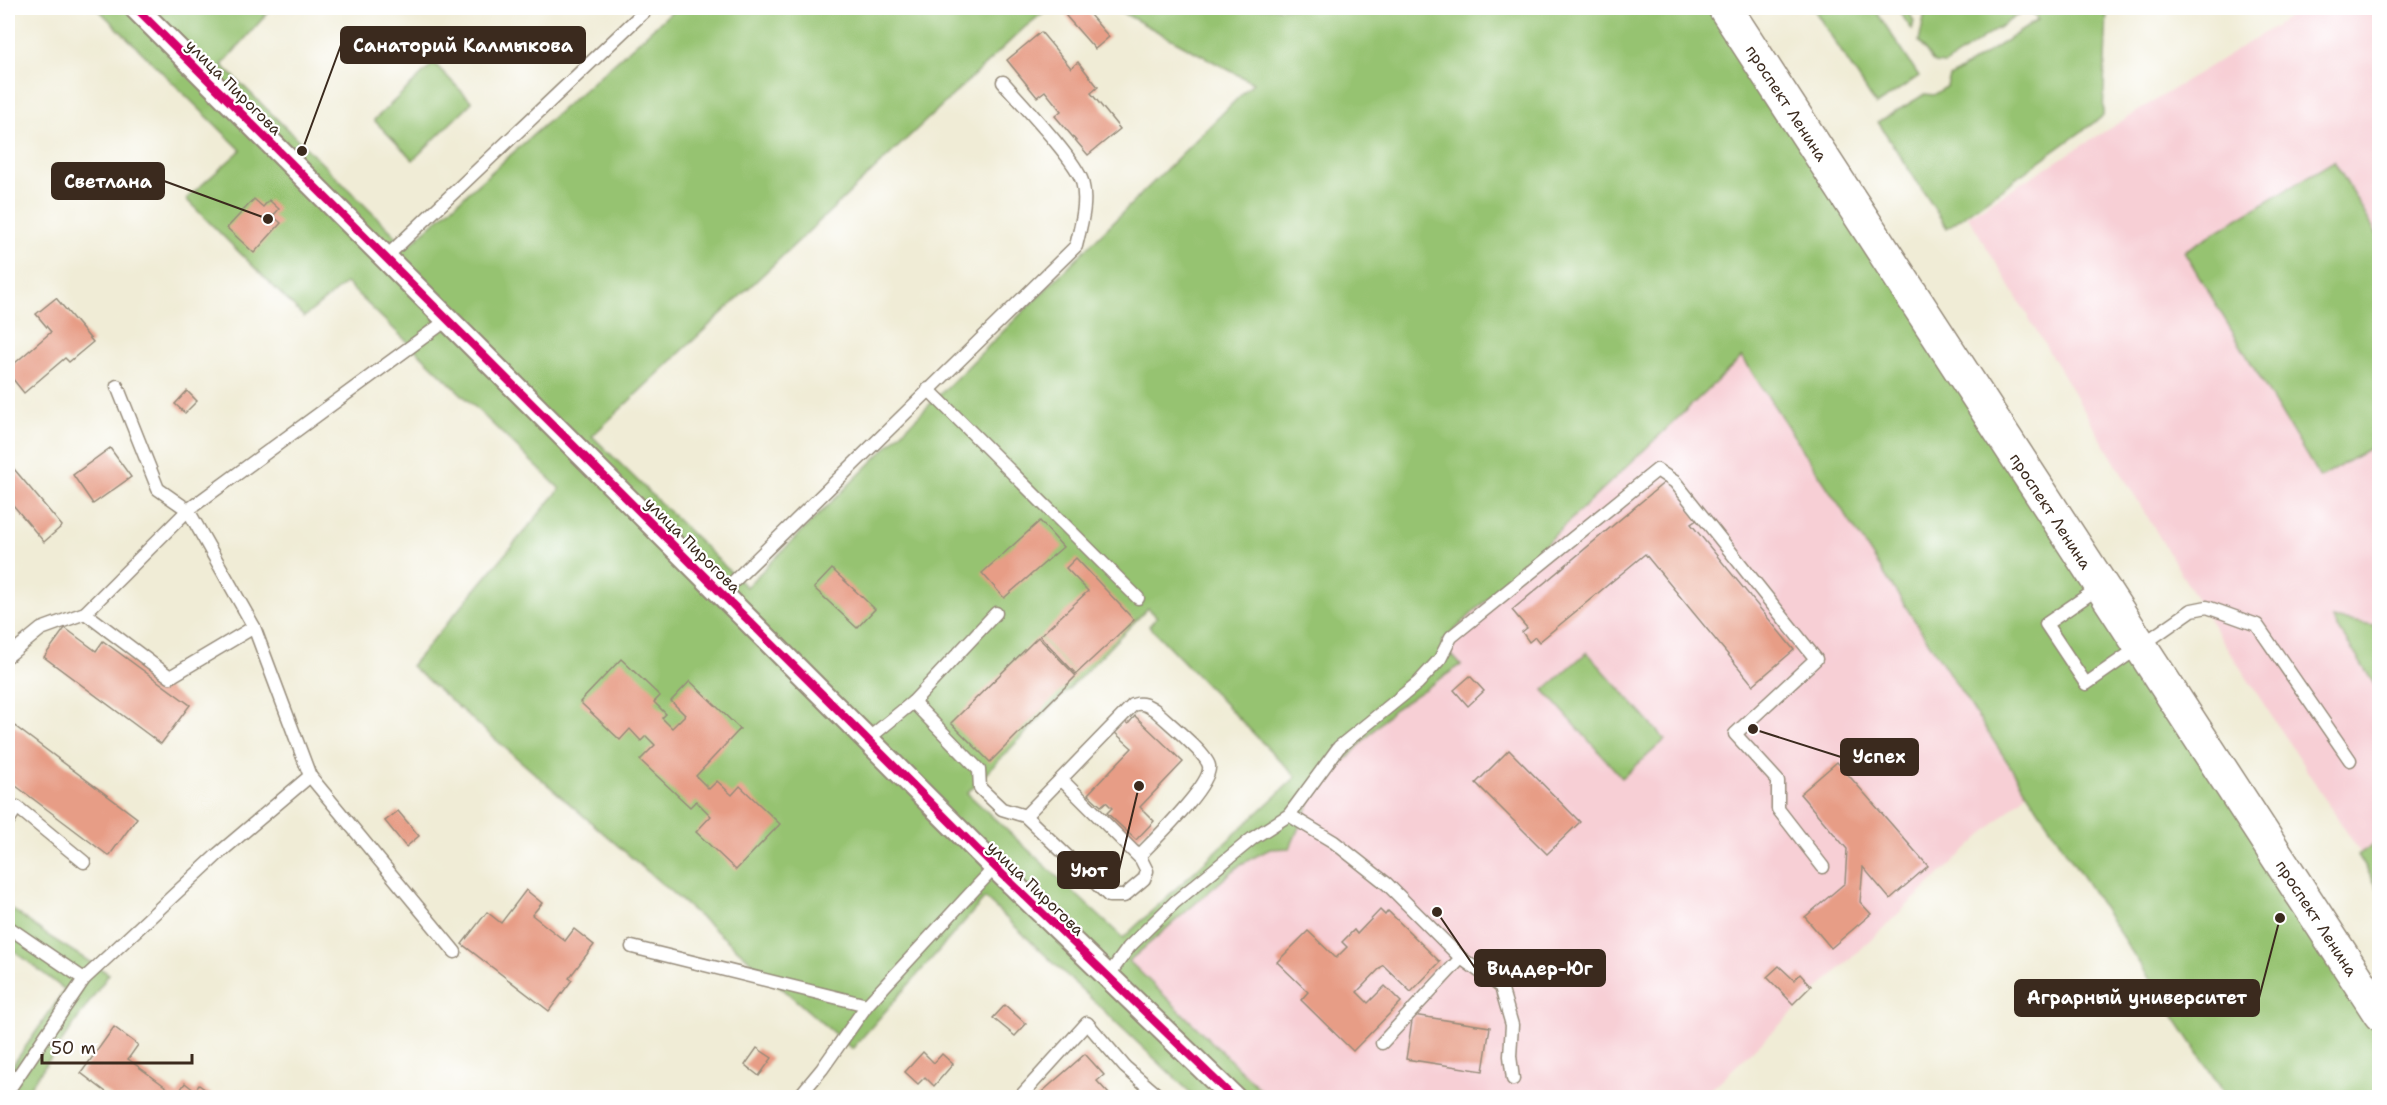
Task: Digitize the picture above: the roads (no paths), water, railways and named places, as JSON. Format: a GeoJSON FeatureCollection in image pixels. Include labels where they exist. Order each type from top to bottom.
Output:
{"type":"FeatureCollection","features":[{"type":"Feature","properties":{"kind":"main road","name":"проспект Ленина"},"geometry":{"type":"LineString","coordinates":[[1725,8],[2379,1014]]}},
{"type":"Feature","properties":{"kind":"street","name":"улица Пирогова"},"geometry":{"type":"LineString","coordinates":[[136,8],[995,867],[1234,1098]]}},
{"type":"Feature","properties":{"kind":"lane"},"geometry":{"type":"LineString","coordinates":[[386,257],[648,8]]}},
{"type":"Feature","properties":{"kind":"lane"},"geometry":{"type":"LineString","coordinates":[[722,593],[1076,246],[1085,206],[1082,181],[1073,165],[1003,82]]}},
{"type":"Feature","properties":{"kind":"lane"},"geometry":{"type":"LineString","coordinates":[[8,656],[41,629],[85,613],[188,510],[447,320]]}},
{"type":"Feature","properties":{"kind":"lane"},"geometry":{"type":"LineString","coordinates":[[117,386],[158,489],[188,510],[254,627],[310,776],[455,952]]}},
{"type":"Feature","properties":{"kind":"lane"},"geometry":{"type":"LineString","coordinates":[[928,389],[1138,598]]}},
{"type":"Feature","properties":{"kind":"lane"},"geometry":{"type":"LineString","coordinates":[[1108,976],[1129,947],[1175,902],[1253,838],[1289,815],[1339,747],[1418,683],[1440,659],[1450,637],[1657,470],[1675,482],[1816,659],[1735,734],[1778,781],[1778,809],[1823,867]]}},
{"type":"Feature","properties":{"kind":"lane"},"geometry":{"type":"LineString","coordinates":[[2100,587],[2046,624],[2086,684],[2192,610],[2207,607],[2257,625],[2350,760]]}},
{"type":"Feature","properties":{"kind":"lane"},"geometry":{"type":"LineString","coordinates":[[85,613],[170,676],[254,627]]}},
{"type":"Feature","properties":{"kind":"lane"},"geometry":{"type":"LineString","coordinates":[[868,739],[913,702],[996,613]]}},
{"type":"Feature","properties":{"kind":"lane"},"geometry":{"type":"LineString","coordinates":[[913,702],[979,770],[980,788],[1002,808],[1025,816],[1109,896],[1124,896],[1144,879],[1147,871],[1139,856],[1062,780]]}},
{"type":"Feature","properties":{"kind":"lane"},"geometry":{"type":"LineString","coordinates":[[1025,816],[1133,705],[1141,703],[1155,710],[1202,754],[1209,765],[1209,773],[1201,789],[1139,856]]}},
{"type":"Feature","properties":{"kind":"lane"},"geometry":{"type":"LineString","coordinates":[[8,1091],[84,979],[218,854],[310,776]]}},
{"type":"Feature","properties":{"kind":"lane"},"geometry":{"type":"LineString","coordinates":[[8,822],[12,803],[84,862]]}},
{"type":"Feature","properties":{"kind":"lane"},"geometry":{"type":"LineString","coordinates":[[1289,815],[1334,842],[1387,884],[1461,958],[1501,987],[1512,1025],[1510,1056],[1513,1079]]}},
{"type":"Feature","properties":{"kind":"lane"},"geometry":{"type":"LineString","coordinates":[[798,1098],[822,1069],[867,1005],[995,867]]}},
{"type":"Feature","properties":{"kind":"lane"},"geometry":{"type":"LineString","coordinates":[[8,927],[84,979]]}},
{"type":"Feature","properties":{"kind":"lane"},"geometry":{"type":"LineString","coordinates":[[632,946],[867,1005]]}},
{"type":"Feature","properties":{"kind":"lane"},"geometry":{"type":"LineString","coordinates":[[1382,1043],[1461,958]]}},
{"type":"Feature","properties":{"kind":"lane"},"geometry":{"type":"LineString","coordinates":[[1018,1098],[1087,1023],[1125,1067],[1161,1098]]}},
{"type":"Feature","properties":{"kind":"place","name":"Санаторий Калмыкова"},"geometry":{"type":"Point","coordinates":[302,151]}},
{"type":"Feature","properties":{"kind":"place","name":"Светлана"},"geometry":{"type":"Point","coordinates":[268,219]}},
{"type":"Feature","properties":{"kind":"place","name":"Успех"},"geometry":{"type":"Point","coordinates":[1753,729]}},
{"type":"Feature","properties":{"kind":"place","name":"Уют"},"geometry":{"type":"Point","coordinates":[1139,786]}},
{"type":"Feature","properties":{"kind":"place","name":"Виддер-Юг"},"geometry":{"type":"Point","coordinates":[1437,912]}},
{"type":"Feature","properties":{"kind":"place","name":"Аграрный университет"},"geometry":{"type":"Point","coordinates":[2280,918]}}]}
